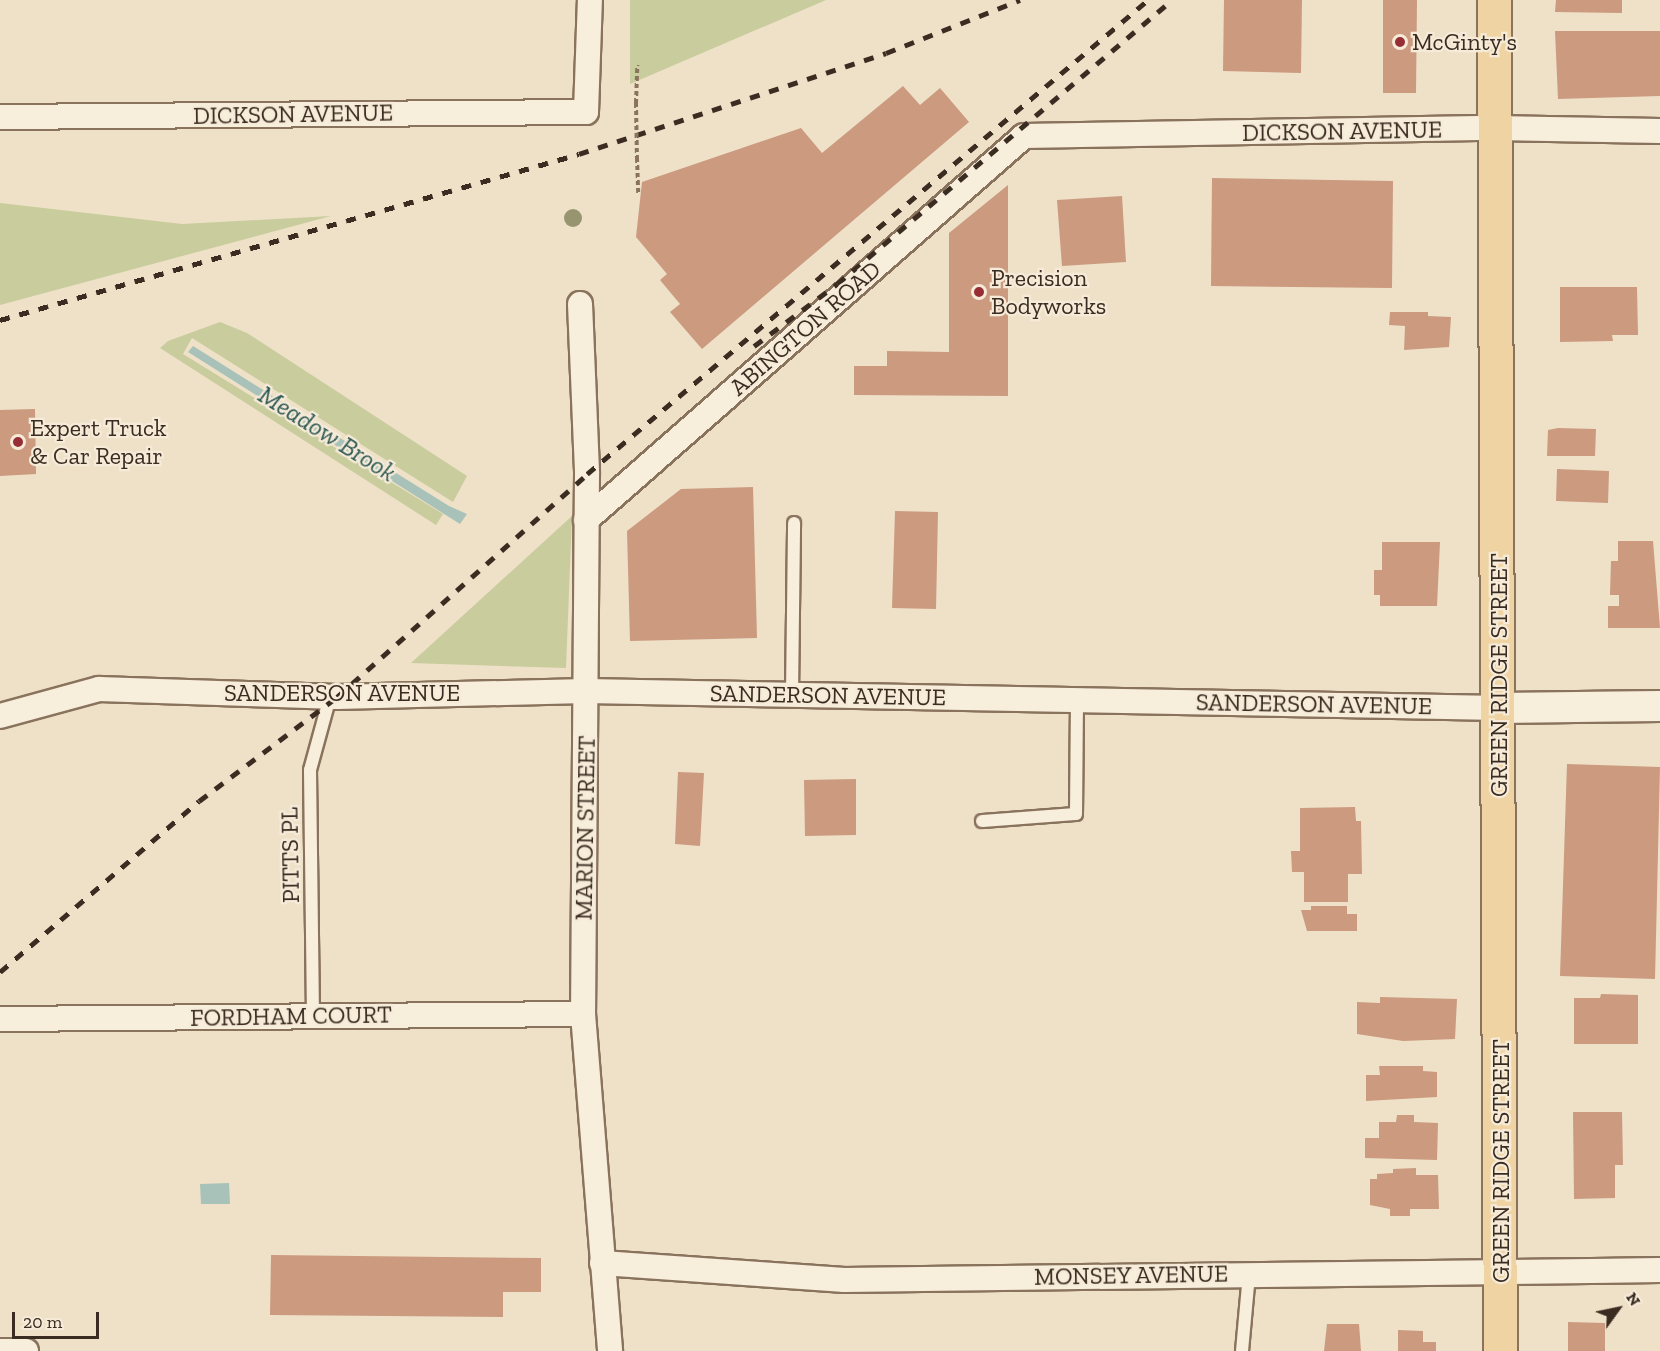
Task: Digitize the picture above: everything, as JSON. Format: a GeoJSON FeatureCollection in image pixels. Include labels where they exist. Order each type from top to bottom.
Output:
{"type":"FeatureCollection","features":[{"type":"Feature","properties":{"kind":"main road","name":"GREEN RIDGE STREET"},"geometry":{"type":"LineString","coordinates":[[1494,0],[1500,708],[1500,1351]]}},
{"type":"Feature","properties":{"kind":"street","name":"DICKSON AVENUE"},"geometry":{"type":"LineString","coordinates":[[0,117],[586,112],[590,0]]}},
{"type":"Feature","properties":{"kind":"street","name":"DICKSON AVENUE"},"geometry":{"type":"LineString","coordinates":[[1024,136],[1494,128],[1660,131]]}},
{"type":"Feature","properties":{"kind":"street","name":"ABINGTON ROAD"},"geometry":{"type":"LineString","coordinates":[[586,520],[1024,136]]}},
{"type":"Feature","properties":{"kind":"street","name":"MARION STREET"},"geometry":{"type":"LineString","coordinates":[[580,304],[586,520],[583,1014],[610,1351]]}},
{"type":"Feature","properties":{"kind":"street","name":"SANDERSON AVENUE"},"geometry":{"type":"LineString","coordinates":[[0,716],[99,689],[330,697],[586,691],[1500,708],[1660,706]]}},
{"type":"Feature","properties":{"kind":"street","name":"FORDHAM COURT"},"geometry":{"type":"LineString","coordinates":[[0,1019],[583,1014]]}},
{"type":"Feature","properties":{"kind":"street","name":"MONSEY AVENUE"},"geometry":{"type":"LineString","coordinates":[[602,1263],[844,1280],[1501,1270],[1660,1270]]}},
{"type":"Feature","properties":{"kind":"street"},"geometry":{"type":"LineString","coordinates":[[0,1351],[26,1351]]}},
{"type":"Feature","properties":{"kind":"lane"},"geometry":{"type":"LineString","coordinates":[[792,694],[794,523]]}},
{"type":"Feature","properties":{"kind":"lane","name":"PITTS PL"},"geometry":{"type":"LineString","coordinates":[[313,1016],[310,770],[330,697]]}},
{"type":"Feature","properties":{"kind":"lane"},"geometry":{"type":"LineString","coordinates":[[982,821],[1076,814],[1077,699]]}},
{"type":"Feature","properties":{"kind":"lane"},"geometry":{"type":"LineString","coordinates":[[1242,1351],[1249,1274]]}},
{"type":"Feature","properties":{"kind":"path"},"geometry":{"type":"LineString","coordinates":[[637,64],[638,193]]}},
{"type":"Feature","properties":{"kind":"green space"},"geometry":{"type":"Polygon","coordinates":[[[630,0],[826,0],[630,84],[630,0]]]}},
{"type":"Feature","properties":{"kind":"green space"},"geometry":{"type":"Polygon","coordinates":[[[0,203],[182,224],[331,216],[0,305],[0,203]]]}},
{"type":"Feature","properties":{"kind":"green space"},"geometry":{"type":"Polygon","coordinates":[[[220,322],[247,333],[467,476],[453,502],[192,338],[183,354],[443,514],[436,525],[160,348],[168,341],[220,322]]]}},
{"type":"Feature","properties":{"kind":"green space"},"geometry":{"type":"Polygon","coordinates":[[[572,516],[566,668],[411,663],[572,516]]]}},
{"type":"Feature","properties":{"kind":"water","name":"Meadow Brook"},"geometry":{"type":"Polygon","coordinates":[[[193,346],[449,506],[467,514],[460,524],[188,352],[193,346]]]}},
{"type":"Feature","properties":{"kind":"water"},"geometry":{"type":"Polygon","coordinates":[[[229,1183],[230,1204],[201,1204],[200,1184],[229,1183]]]}},
{"type":"Feature","properties":{"kind":"building"},"geometry":{"type":"Polygon","coordinates":[[[1224,0],[1302,0],[1301,73],[1223,71],[1224,0]]]}},
{"type":"Feature","properties":{"kind":"building","name":"McGinty's"},"geometry":{"type":"Polygon","coordinates":[[[1383,0],[1417,0],[1416,93],[1383,93],[1383,0]]]}},
{"type":"Feature","properties":{"kind":"building"},"geometry":{"type":"Polygon","coordinates":[[[1556,0],[1622,0],[1622,13],[1555,12],[1556,0]]]}},
{"type":"Feature","properties":{"kind":"building"},"geometry":{"type":"Polygon","coordinates":[[[1555,31],[1660,31],[1660,96],[1558,99],[1555,31]]]}},
{"type":"Feature","properties":{"kind":"building"},"geometry":{"type":"Polygon","coordinates":[[[903,86],[920,105],[940,88],[969,122],[702,349],[670,312],[680,304],[660,280],[667,274],[636,237],[642,182],[801,128],[822,153],[903,86]]]}},
{"type":"Feature","properties":{"kind":"building"},"geometry":{"type":"Polygon","coordinates":[[[1212,178],[1393,181],[1392,288],[1211,286],[1212,178]]]}},
{"type":"Feature","properties":{"kind":"building","name":"Precision Bodyworks"},"geometry":{"type":"Polygon","coordinates":[[[1008,185],[1008,396],[854,395],[854,366],[887,366],[887,351],[949,352],[949,233],[1008,185]]]}},
{"type":"Feature","properties":{"kind":"building"},"geometry":{"type":"Polygon","coordinates":[[[1122,196],[1126,262],[1062,266],[1057,200],[1122,196]]]}},
{"type":"Feature","properties":{"kind":"building"},"geometry":{"type":"Polygon","coordinates":[[[1560,287],[1637,287],[1638,335],[1612,335],[1613,341],[1560,342],[1560,287]]]}},
{"type":"Feature","properties":{"kind":"building"},"geometry":{"type":"Polygon","coordinates":[[[1390,312],[1428,312],[1428,316],[1451,317],[1449,347],[1404,350],[1405,326],[1389,325],[1390,312]]]}},
{"type":"Feature","properties":{"kind":"building","name":"Expert Truck & Car Repair"},"geometry":{"type":"Polygon","coordinates":[[[35,409],[36,474],[0,476],[0,410],[35,409]]]}},
{"type":"Feature","properties":{"kind":"building"},"geometry":{"type":"Polygon","coordinates":[[[1596,429],[1595,456],[1547,456],[1548,430],[1596,429]]]}},
{"type":"Feature","properties":{"kind":"building"},"geometry":{"type":"Polygon","coordinates":[[[1557,469],[1609,471],[1608,503],[1556,501],[1557,469]]]}},
{"type":"Feature","properties":{"kind":"building"},"geometry":{"type":"Polygon","coordinates":[[[753,487],[757,638],[630,641],[627,531],[681,489],[753,487]]]}},
{"type":"Feature","properties":{"kind":"building"},"geometry":{"type":"Polygon","coordinates":[[[895,511],[938,512],[936,609],[892,608],[895,511]]]}},
{"type":"Feature","properties":{"kind":"building"},"geometry":{"type":"Polygon","coordinates":[[[1618,541],[1653,541],[1660,628],[1608,628],[1608,606],[1619,606],[1619,595],[1610,595],[1611,561],[1618,561],[1618,541]]]}},
{"type":"Feature","properties":{"kind":"building"},"geometry":{"type":"Polygon","coordinates":[[[1382,542],[1440,542],[1437,606],[1380,606],[1380,595],[1374,595],[1374,570],[1382,570],[1382,542]]]}},
{"type":"Feature","properties":{"kind":"building"},"geometry":{"type":"Polygon","coordinates":[[[1567,764],[1660,767],[1655,979],[1560,976],[1567,764]]]}},
{"type":"Feature","properties":{"kind":"building"},"geometry":{"type":"Polygon","coordinates":[[[678,772],[704,773],[700,846],[675,844],[678,772]]]}},
{"type":"Feature","properties":{"kind":"building"},"geometry":{"type":"Polygon","coordinates":[[[856,779],[856,835],[805,836],[804,780],[856,779]]]}},
{"type":"Feature","properties":{"kind":"building"},"geometry":{"type":"Polygon","coordinates":[[[1355,807],[1356,821],[1361,821],[1362,874],[1348,874],[1348,902],[1304,902],[1304,872],[1292,872],[1291,851],[1300,851],[1300,808],[1355,807]]]}},
{"type":"Feature","properties":{"kind":"building"},"geometry":{"type":"Polygon","coordinates":[[[1311,906],[1347,906],[1347,914],[1357,914],[1357,931],[1307,931],[1301,910],[1311,910],[1311,906]]]}},
{"type":"Feature","properties":{"kind":"building"},"geometry":{"type":"Polygon","coordinates":[[[1601,994],[1638,995],[1638,1044],[1574,1044],[1574,998],[1600,998],[1601,994]]]}},
{"type":"Feature","properties":{"kind":"building"},"geometry":{"type":"Polygon","coordinates":[[[1380,997],[1457,999],[1455,1039],[1403,1041],[1357,1034],[1357,1002],[1380,1003],[1380,997]]]}},
{"type":"Feature","properties":{"kind":"building"},"geometry":{"type":"Polygon","coordinates":[[[1379,1066],[1423,1066],[1423,1071],[1437,1072],[1437,1097],[1366,1101],[1366,1075],[1380,1075],[1379,1066]]]}},
{"type":"Feature","properties":{"kind":"building"},"geometry":{"type":"Polygon","coordinates":[[[1573,1112],[1622,1112],[1623,1165],[1615,1165],[1615,1198],[1574,1199],[1573,1112]]]}},
{"type":"Feature","properties":{"kind":"building"},"geometry":{"type":"Polygon","coordinates":[[[1397,1115],[1414,1115],[1414,1122],[1438,1123],[1437,1160],[1365,1158],[1365,1138],[1379,1138],[1379,1122],[1396,1122],[1397,1115]]]}},
{"type":"Feature","properties":{"kind":"building"},"geometry":{"type":"Polygon","coordinates":[[[1416,1168],[1416,1175],[1438,1175],[1439,1209],[1410,1209],[1410,1216],[1390,1216],[1390,1209],[1370,1205],[1370,1179],[1377,1179],[1377,1174],[1393,1173],[1393,1169],[1416,1168]]]}},
{"type":"Feature","properties":{"kind":"building"},"geometry":{"type":"Polygon","coordinates":[[[271,1255],[541,1258],[541,1292],[503,1292],[503,1317],[270,1315],[271,1255]]]}},
{"type":"Feature","properties":{"kind":"building"},"geometry":{"type":"Polygon","coordinates":[[[1568,1322],[1605,1323],[1605,1351],[1568,1351],[1568,1322]]]}},
{"type":"Feature","properties":{"kind":"building"},"geometry":{"type":"Polygon","coordinates":[[[1327,1324],[1359,1324],[1361,1351],[1324,1351],[1327,1324]]]}},
{"type":"Feature","properties":{"kind":"building"},"geometry":{"type":"Polygon","coordinates":[[[1398,1330],[1423,1331],[1423,1342],[1436,1342],[1436,1351],[1398,1351],[1398,1330]]]}},
{"type":"Feature","properties":{"kind":"railway"},"geometry":{"type":"LineString","coordinates":[[0,320],[579,154],[886,53],[1020,0]]}},
{"type":"Feature","properties":{"kind":"railway"},"geometry":{"type":"LineString","coordinates":[[0,972],[199,801],[337,697],[587,474],[1148,0]]}},
{"type":"Feature","properties":{"kind":"railway"},"geometry":{"type":"LineString","coordinates":[[754,346],[837,284],[1172,0]]}},
{"type":"Feature","properties":{"kind":"place","name":"McGinty's"},"geometry":{"type":"Point","coordinates":[1400,42]}},
{"type":"Feature","properties":{"kind":"place","name":"Precision Bodyworks"},"geometry":{"type":"Point","coordinates":[979,292]}},
{"type":"Feature","properties":{"kind":"place","name":"Expert Truck & Car Repair"},"geometry":{"type":"Point","coordinates":[18,442]}}]}
